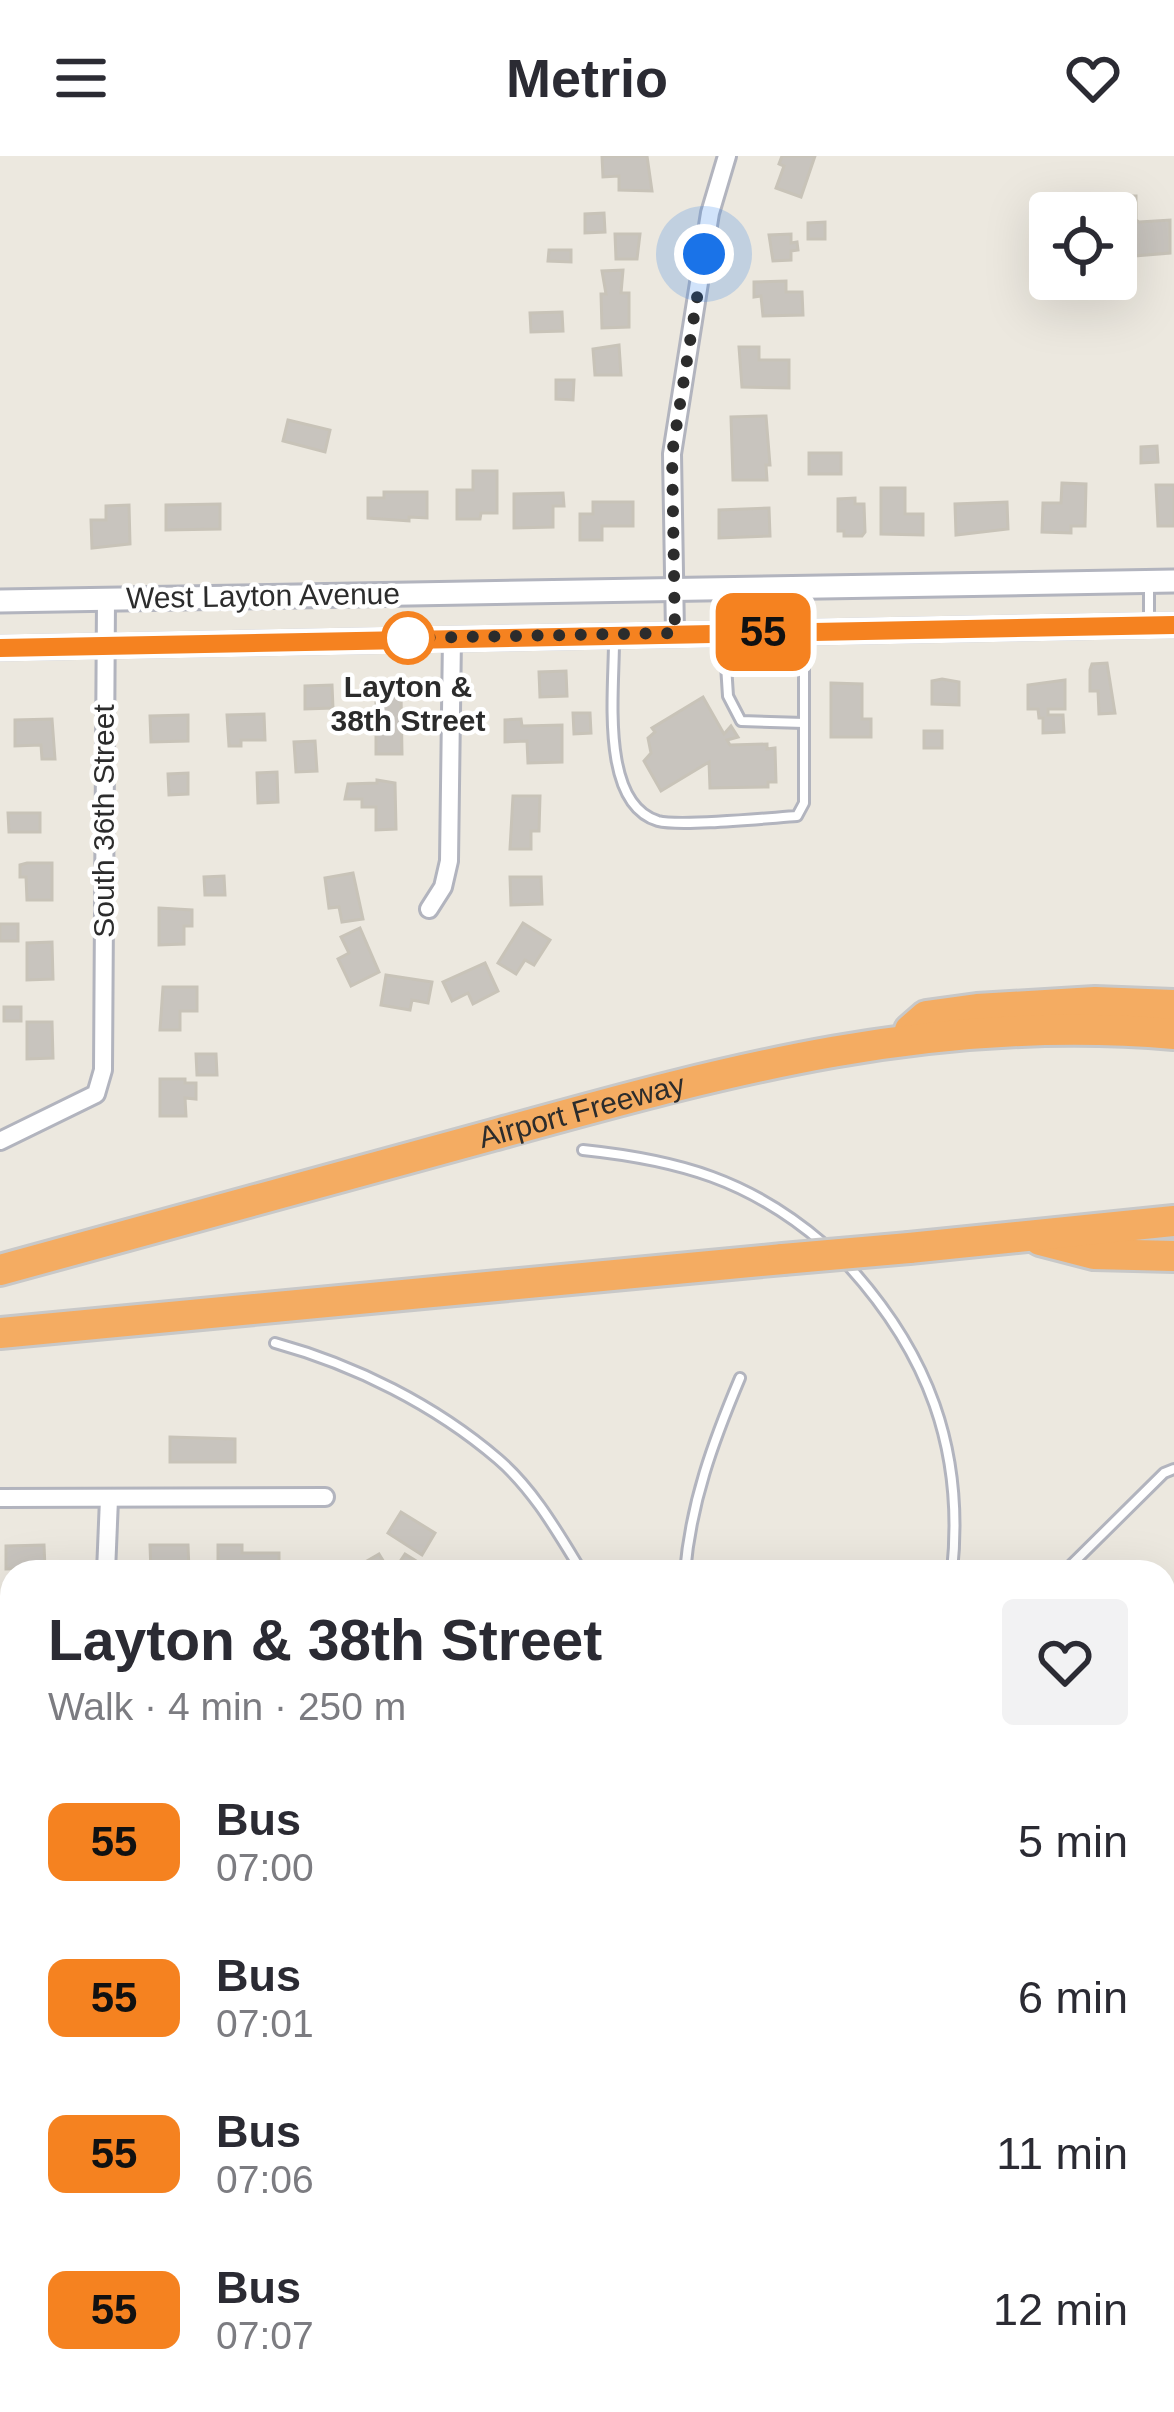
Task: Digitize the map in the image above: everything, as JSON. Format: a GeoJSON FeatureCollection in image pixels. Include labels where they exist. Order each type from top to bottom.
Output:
{"type":"FeatureCollection","features":[{"type":"Feature","properties":{"kind":"highway"},"geometry":{"type":"LineString","coordinates":[[901,1038],[926,1016],[977,1009],[1095,1002],[1174,1005]]}},
{"type":"Feature","properties":{"kind":"highway","name":"Airport Freeway"},"geometry":{"type":"LineString","coordinates":[[0,1270],[691,1080],[821,1051],[901,1038],[1055,1029],[1174,1034]]}},
{"type":"Feature","properties":{"kind":"highway"},"geometry":{"type":"LineString","coordinates":[[0,1334],[1174,1221]]}},
{"type":"Feature","properties":{"kind":"highway"},"geometry":{"type":"LineString","coordinates":[[1016,1234],[1094,1254],[1174,1256]]}},
{"type":"Feature","properties":{"kind":"main road","name":"West Layton Avenue"},"geometry":{"type":"LineString","coordinates":[[0,601],[1174,580]]}},
{"type":"Feature","properties":{"kind":"main road","name":"West Layton Avenue"},"geometry":{"type":"LineString","coordinates":[[0,648],[1174,625]]}},
{"type":"Feature","properties":{"kind":"street"},"geometry":{"type":"LineString","coordinates":[[675,633],[672,454],[710,213],[727,156]]}},
{"type":"Feature","properties":{"kind":"street","name":"South 36th Street"},"geometry":{"type":"LineString","coordinates":[[0,1141],[95,1094],[103,1070],[106,600]]}},
{"type":"Feature","properties":{"kind":"street"},"geometry":{"type":"LineString","coordinates":[[430,909],[443,887],[449,861],[452,637]]}},
{"type":"Feature","properties":{"kind":"street"},"geometry":{"type":"LineString","coordinates":[[0,1498],[325,1497]]}},
{"type":"Feature","properties":{"kind":"street"},"geometry":{"type":"LineString","coordinates":[[106,1560],[109,1499]]}},
{"type":"Feature","properties":{"kind":"lane"},"geometry":{"type":"LineString","coordinates":[[1149,581],[1149,625]]}},
{"type":"Feature","properties":{"kind":"lane"},"geometry":{"type":"LineString","coordinates":[[614,634],[615,766],[635,809],[660,822],[796,816],[804,803],[804,631]]}},
{"type":"Feature","properties":{"kind":"lane"},"geometry":{"type":"LineString","coordinates":[[723,633],[728,696],[741,722],[804,723]]}},
{"type":"Feature","properties":{"kind":"lane"},"geometry":{"type":"LineString","coordinates":[[584,1150],[678,1163],[753,1194],[796,1220],[845,1262],[882,1303],[908,1342],[943,1423],[956,1533],[953,1560]]}},
{"type":"Feature","properties":{"kind":"lane"},"geometry":{"type":"LineString","coordinates":[[274,1343],[319,1355],[373,1380],[429,1410],[500,1461],[546,1513],[575,1560]]}},
{"type":"Feature","properties":{"kind":"lane"},"geometry":{"type":"LineString","coordinates":[[687,1560],[694,1501],[740,1378]]}},
{"type":"Feature","properties":{"kind":"lane"},"geometry":{"type":"LineString","coordinates":[[1076,1560],[1164,1473],[1174,1469]]}},
{"type":"Feature","properties":{"kind":"building"},"geometry":{"type":"Polygon","coordinates":[[[602,156],[647,156],[652,191],[619,190],[619,176],[603,177],[602,156]]]}},
{"type":"Feature","properties":{"kind":"building"},"geometry":{"type":"Polygon","coordinates":[[[782,156],[815,156],[801,197],[776,188],[784,166],[779,164],[782,156]]]}},
{"type":"Feature","properties":{"kind":"building"},"geometry":{"type":"Polygon","coordinates":[[[604,213],[605,232],[585,233],[585,214],[604,213]]]}},
{"type":"Feature","properties":{"kind":"building"},"geometry":{"type":"Polygon","coordinates":[[[1170,220],[1170,253],[1137,256],[1137,221],[1170,220]]]}},
{"type":"Feature","properties":{"kind":"building"},"geometry":{"type":"Polygon","coordinates":[[[825,222],[825,239],[808,239],[808,223],[825,222]]]}},
{"type":"Feature","properties":{"kind":"building"},"geometry":{"type":"Polygon","coordinates":[[[615,234],[640,234],[637,259],[616,259],[615,234]]]}},
{"type":"Feature","properties":{"kind":"building"},"geometry":{"type":"Polygon","coordinates":[[[791,234],[791,243],[797,242],[798,250],[791,251],[791,260],[773,261],[769,235],[791,234]]]}},
{"type":"Feature","properties":{"kind":"building"},"geometry":{"type":"Polygon","coordinates":[[[549,250],[571,250],[571,262],[548,261],[549,250]]]}},
{"type":"Feature","properties":{"kind":"building"},"geometry":{"type":"Polygon","coordinates":[[[623,270],[621,293],[629,293],[629,327],[602,328],[601,294],[606,294],[602,271],[623,270]]]}},
{"type":"Feature","properties":{"kind":"building"},"geometry":{"type":"Polygon","coordinates":[[[786,281],[786,292],[802,292],[803,315],[763,316],[761,296],[754,297],[754,282],[786,281]]]}},
{"type":"Feature","properties":{"kind":"building"},"geometry":{"type":"Polygon","coordinates":[[[562,312],[563,331],[531,332],[530,313],[562,312]]]}},
{"type":"Feature","properties":{"kind":"building"},"geometry":{"type":"Polygon","coordinates":[[[619,345],[621,375],[595,375],[593,349],[619,345]]]}},
{"type":"Feature","properties":{"kind":"building"},"geometry":{"type":"Polygon","coordinates":[[[739,347],[759,347],[759,360],[789,360],[789,388],[742,387],[739,347]]]}},
{"type":"Feature","properties":{"kind":"building"},"geometry":{"type":"Polygon","coordinates":[[[556,380],[574,380],[573,400],[556,399],[556,380]]]}},
{"type":"Feature","properties":{"kind":"building"},"geometry":{"type":"Polygon","coordinates":[[[766,416],[767,480],[733,480],[731,417],[766,416]]]}},
{"type":"Feature","properties":{"kind":"building"},"geometry":{"type":"Polygon","coordinates":[[[288,420],[330,430],[325,452],[283,441],[288,420]]]}},
{"type":"Feature","properties":{"kind":"building"},"geometry":{"type":"Polygon","coordinates":[[[1157,446],[1158,462],[1141,463],[1141,447],[1157,446]]]}},
{"type":"Feature","properties":{"kind":"building"},"geometry":{"type":"Polygon","coordinates":[[[809,453],[841,453],[841,474],[809,474],[809,453]]]}},
{"type":"Feature","properties":{"kind":"building"},"geometry":{"type":"Polygon","coordinates":[[[473,471],[497,471],[497,513],[457,519],[457,490],[473,490],[473,471]]]}},
{"type":"Feature","properties":{"kind":"building"},"geometry":{"type":"Polygon","coordinates":[[[1062,483],[1086,484],[1085,526],[1071,526],[1071,533],[1042,532],[1043,503],[1061,503],[1062,483]]]}},
{"type":"Feature","properties":{"kind":"building"},"geometry":{"type":"Polygon","coordinates":[[[1156,485],[1174,485],[1174,526],[1158,526],[1156,485]]]}},
{"type":"Feature","properties":{"kind":"building"},"geometry":{"type":"Polygon","coordinates":[[[881,488],[905,488],[905,514],[923,514],[923,535],[881,534],[881,488]]]}},
{"type":"Feature","properties":{"kind":"building"},"geometry":{"type":"Polygon","coordinates":[[[384,492],[427,492],[427,518],[368,518],[368,498],[384,498],[384,492]]]}},
{"type":"Feature","properties":{"kind":"building"},"geometry":{"type":"Polygon","coordinates":[[[563,493],[564,506],[553,506],[553,527],[514,528],[514,494],[563,493]]]}},
{"type":"Feature","properties":{"kind":"building"},"geometry":{"type":"Polygon","coordinates":[[[855,498],[855,504],[864,504],[865,532],[844,536],[844,531],[838,531],[838,499],[855,498]]]}},
{"type":"Feature","properties":{"kind":"building"},"geometry":{"type":"Polygon","coordinates":[[[593,502],[633,502],[633,526],[602,526],[602,540],[580,540],[580,514],[593,514],[593,502]]]}},
{"type":"Feature","properties":{"kind":"building"},"geometry":{"type":"Polygon","coordinates":[[[1007,502],[1008,529],[956,535],[955,504],[1007,502]]]}},
{"type":"Feature","properties":{"kind":"building"},"geometry":{"type":"Polygon","coordinates":[[[220,504],[220,529],[166,530],[166,505],[220,504]]]}},
{"type":"Feature","properties":{"kind":"building"},"geometry":{"type":"Polygon","coordinates":[[[129,505],[130,544],[92,548],[91,520],[106,520],[106,506],[129,505]]]}},
{"type":"Feature","properties":{"kind":"building"},"geometry":{"type":"Polygon","coordinates":[[[769,508],[770,536],[719,538],[719,510],[769,508]]]}},
{"type":"Feature","properties":{"kind":"building"},"geometry":{"type":"Polygon","coordinates":[[[1107,663],[1115,713],[1099,714],[1098,691],[1090,691],[1090,670],[1092,664],[1107,663]]]}},
{"type":"Feature","properties":{"kind":"building"},"geometry":{"type":"Polygon","coordinates":[[[566,671],[567,696],[540,697],[539,672],[566,671]]]}},
{"type":"Feature","properties":{"kind":"building"},"geometry":{"type":"Polygon","coordinates":[[[1065,680],[1065,709],[1048,709],[1048,715],[1063,715],[1064,732],[1043,733],[1038,709],[1028,709],[1028,685],[1065,680]]]}},
{"type":"Feature","properties":{"kind":"building"},"geometry":{"type":"Polygon","coordinates":[[[932,681],[959,682],[959,705],[932,704],[932,681]]]}},
{"type":"Feature","properties":{"kind":"building"},"geometry":{"type":"Polygon","coordinates":[[[831,683],[862,684],[862,719],[871,719],[871,737],[831,737],[831,683]]]}},
{"type":"Feature","properties":{"kind":"building"},"geometry":{"type":"Polygon","coordinates":[[[332,685],[333,708],[305,709],[305,686],[332,685]]]}},
{"type":"Feature","properties":{"kind":"building"},"geometry":{"type":"Polygon","coordinates":[[[376,694],[401,694],[402,754],[376,754],[376,694]]]}},
{"type":"Feature","properties":{"kind":"building"},"geometry":{"type":"Polygon","coordinates":[[[703,697],[724,734],[731,726],[738,737],[727,740],[730,745],[775,748],[776,782],[768,782],[768,787],[710,788],[709,762],[661,791],[644,761],[651,753],[652,728],[703,697]]]}},
{"type":"Feature","properties":{"kind":"building"},"geometry":{"type":"Polygon","coordinates":[[[573,713],[590,713],[591,733],[574,734],[573,713]]]}},
{"type":"Feature","properties":{"kind":"building"},"geometry":{"type":"Polygon","coordinates":[[[264,714],[265,740],[241,740],[241,746],[229,746],[227,715],[264,714]]]}},
{"type":"Feature","properties":{"kind":"building"},"geometry":{"type":"Polygon","coordinates":[[[188,715],[188,741],[151,742],[150,716],[188,715]]]}},
{"type":"Feature","properties":{"kind":"building"},"geometry":{"type":"Polygon","coordinates":[[[52,719],[55,759],[42,759],[41,745],[15,746],[15,720],[52,719]]]}},
{"type":"Feature","properties":{"kind":"building"},"geometry":{"type":"Polygon","coordinates":[[[521,719],[522,726],[562,725],[562,762],[528,763],[527,741],[505,742],[505,720],[521,719]]]}},
{"type":"Feature","properties":{"kind":"building"},"geometry":{"type":"Polygon","coordinates":[[[924,731],[942,731],[942,748],[924,748],[924,731]]]}},
{"type":"Feature","properties":{"kind":"building"},"geometry":{"type":"Polygon","coordinates":[[[315,741],[317,771],[296,772],[294,742],[315,741]]]}},
{"type":"Feature","properties":{"kind":"building"},"geometry":{"type":"Polygon","coordinates":[[[277,772],[278,802],[258,803],[257,773],[277,772]]]}},
{"type":"Feature","properties":{"kind":"building"},"geometry":{"type":"Polygon","coordinates":[[[188,773],[188,794],[169,795],[168,774],[188,773]]]}},
{"type":"Feature","properties":{"kind":"building"},"geometry":{"type":"Polygon","coordinates":[[[395,783],[396,829],[376,830],[376,807],[362,807],[362,799],[345,799],[348,784],[395,783]]]}},
{"type":"Feature","properties":{"kind":"building"},"geometry":{"type":"Polygon","coordinates":[[[513,796],[540,796],[539,831],[531,831],[531,849],[510,849],[513,796]]]}},
{"type":"Feature","properties":{"kind":"building"},"geometry":{"type":"Polygon","coordinates":[[[8,813],[40,813],[40,832],[9,832],[8,813]]]}},
{"type":"Feature","properties":{"kind":"building"},"geometry":{"type":"Polygon","coordinates":[[[52,863],[52,900],[27,900],[20,865],[52,863]]]}},
{"type":"Feature","properties":{"kind":"building"},"geometry":{"type":"Polygon","coordinates":[[[353,873],[363,919],[342,922],[339,907],[329,908],[325,878],[353,873]]]}},
{"type":"Feature","properties":{"kind":"building"},"geometry":{"type":"Polygon","coordinates":[[[224,876],[225,895],[205,895],[204,877],[224,876]]]}},
{"type":"Feature","properties":{"kind":"building"},"geometry":{"type":"Polygon","coordinates":[[[510,877],[541,877],[542,904],[511,905],[510,877]]]}},
{"type":"Feature","properties":{"kind":"building"},"geometry":{"type":"Polygon","coordinates":[[[159,908],[192,910],[192,926],[184,926],[184,944],[159,945],[159,908]]]}},
{"type":"Feature","properties":{"kind":"building"},"geometry":{"type":"Polygon","coordinates":[[[523,923],[550,940],[534,965],[525,960],[516,974],[498,963],[523,923]]]}},
{"type":"Feature","properties":{"kind":"building"},"geometry":{"type":"Polygon","coordinates":[[[0,924],[18,924],[18,941],[0,941],[0,924]]]}},
{"type":"Feature","properties":{"kind":"building"},"geometry":{"type":"Polygon","coordinates":[[[360,928],[379,972],[351,986],[338,959],[349,953],[341,937],[360,928]]]}},
{"type":"Feature","properties":{"kind":"building"},"geometry":{"type":"Polygon","coordinates":[[[52,942],[53,979],[27,980],[27,943],[52,942]]]}},
{"type":"Feature","properties":{"kind":"building"},"geometry":{"type":"Polygon","coordinates":[[[485,963],[498,991],[473,1004],[468,993],[452,1001],[443,982],[485,963]]]}},
{"type":"Feature","properties":{"kind":"building"},"geometry":{"type":"Polygon","coordinates":[[[386,975],[432,982],[428,1003],[412,1000],[410,1010],[381,1005],[386,975]]]}},
{"type":"Feature","properties":{"kind":"building"},"geometry":{"type":"Polygon","coordinates":[[[163,987],[197,987],[197,1011],[180,1011],[180,1030],[160,1030],[163,987]]]}},
{"type":"Feature","properties":{"kind":"building"},"geometry":{"type":"Polygon","coordinates":[[[4,1007],[21,1007],[21,1021],[4,1021],[4,1007]]]}},
{"type":"Feature","properties":{"kind":"building"},"geometry":{"type":"Polygon","coordinates":[[[27,1022],[52,1022],[53,1058],[27,1059],[27,1022]]]}},
{"type":"Feature","properties":{"kind":"building"},"geometry":{"type":"Polygon","coordinates":[[[196,1054],[216,1054],[217,1075],[197,1075],[196,1054]]]}},
{"type":"Feature","properties":{"kind":"building"},"geometry":{"type":"Polygon","coordinates":[[[160,1079],[196,1083],[196,1099],[185,1098],[186,1116],[160,1116],[160,1079]]]}},
{"type":"Feature","properties":{"kind":"building"},"geometry":{"type":"Polygon","coordinates":[[[170,1437],[235,1439],[235,1462],[170,1462],[170,1437]]]}},
{"type":"Feature","properties":{"kind":"building"},"geometry":{"type":"Polygon","coordinates":[[[401,1512],[435,1533],[422,1555],[388,1533],[401,1512]]]}},
{"type":"Feature","properties":{"kind":"building"},"geometry":{"type":"Polygon","coordinates":[[[44,1545],[45,1560],[6,1560],[6,1546],[44,1545]]]}},
{"type":"Feature","properties":{"kind":"building"},"geometry":{"type":"Polygon","coordinates":[[[150,1545],[188,1545],[189,1560],[151,1560],[150,1545]]]}},
{"type":"Feature","properties":{"kind":"building"},"geometry":{"type":"Polygon","coordinates":[[[218,1545],[242,1545],[242,1553],[279,1553],[279,1560],[218,1560],[218,1545]]]}},
{"type":"Feature","properties":{"kind":"bus line","name":"55"},"geometry":{"type":"LineString","coordinates":[[0,648],[1174,625]]}},
{"type":"Feature","properties":{"kind":"place","name":"Layton & 38th Street"},"geometry":{"type":"Point","coordinates":[408,638]}},
{"type":"Feature","properties":{"kind":"route"},"geometry":{"type":"LineString","coordinates":[[408,638],[675,633],[672,454],[704,254]]}}]}
